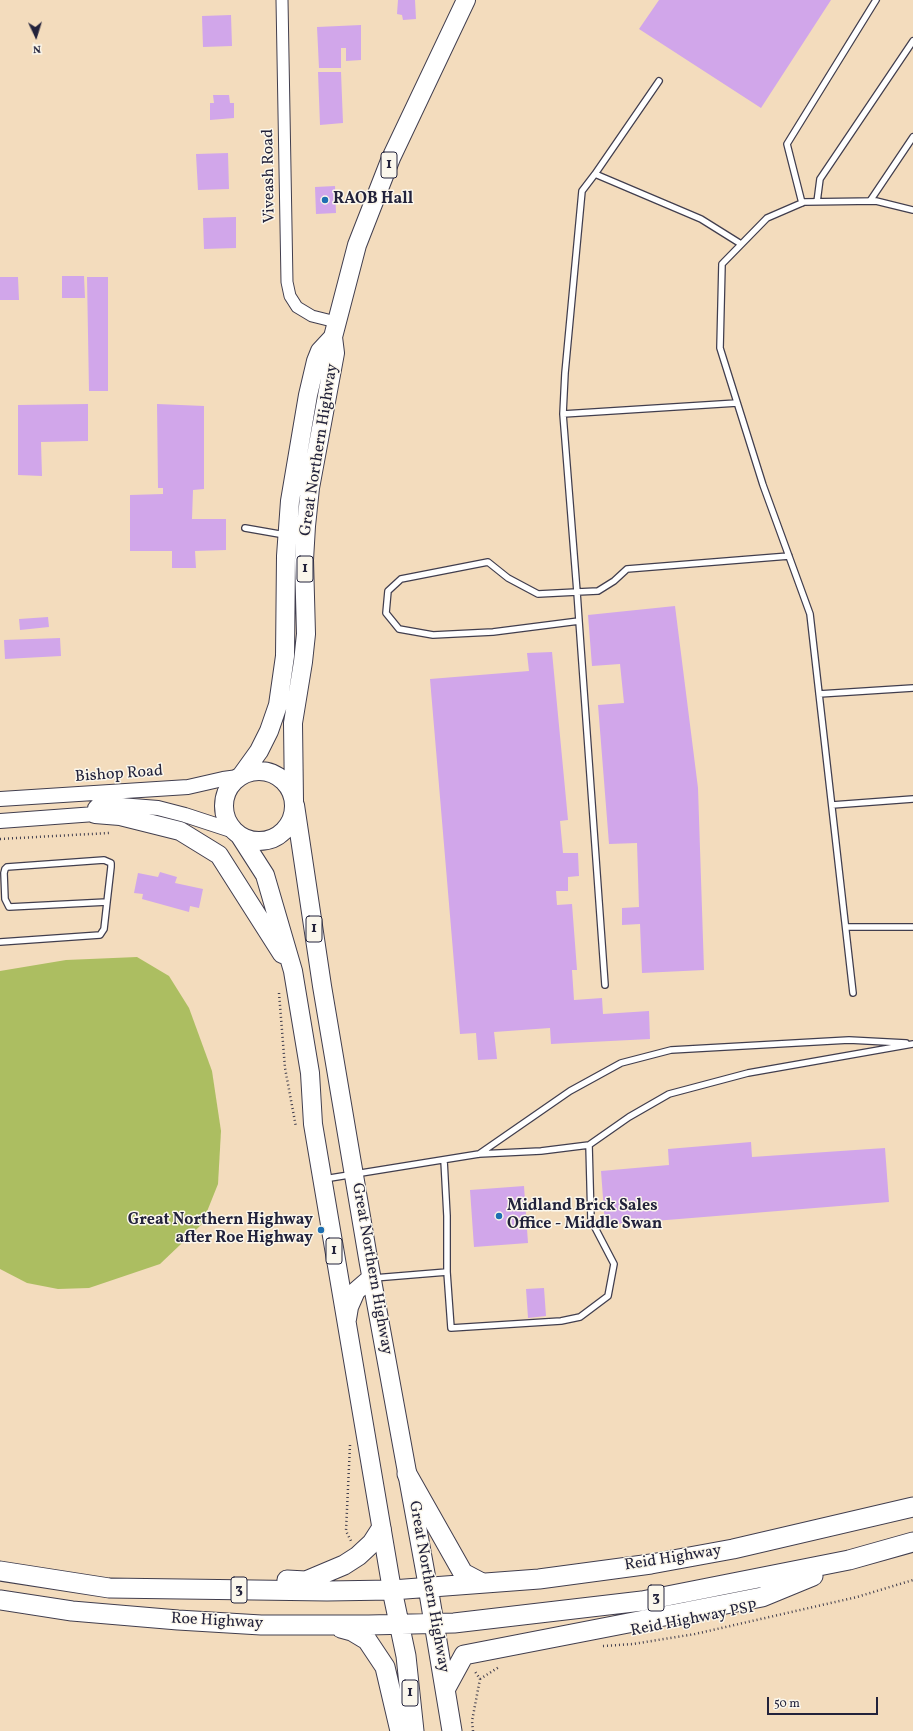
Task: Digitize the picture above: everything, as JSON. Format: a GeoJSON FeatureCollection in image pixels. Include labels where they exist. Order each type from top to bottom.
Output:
{"type":"FeatureCollection","features":[{"type":"Feature","properties":{"kind":"highway"},"geometry":{"type":"LineString","coordinates":[[407,1474],[462,1573],[482,1583]]}},
{"type":"Feature","properties":{"kind":"highway","name":"Reid Highway"},"geometry":{"type":"LineString","coordinates":[[428,1587],[539,1579],[651,1564],[733,1549],[913,1507]]}},
{"type":"Feature","properties":{"kind":"highway"},"geometry":{"type":"LineString","coordinates":[[108,1588],[176,1578],[306,1581],[344,1566],[372,1543],[381,1529]]}},
{"type":"Feature","properties":{"kind":"highway","name":"Reid Highway"},"geometry":{"type":"LineString","coordinates":[[434,1623],[462,1622],[642,1601],[849,1560],[913,1542]]}},
{"type":"Feature","properties":{"kind":"highway"},"geometry":{"type":"LineString","coordinates":[[446,1688],[464,1656],[762,1597],[849,1560]]}},
{"type":"Feature","properties":{"kind":"highway","name":"Roe Highway"},"geometry":{"type":"LineString","coordinates":[[0,1571],[108,1588],[327,1591],[392,1590],[428,1587]]}},
{"type":"Feature","properties":{"kind":"highway","name":"Great Northern Highway"},"geometry":{"type":"LineString","coordinates":[[428,1587],[452,1731]]}},
{"type":"Feature","properties":{"kind":"highway","name":"Great Northern Highway"},"geometry":{"type":"LineString","coordinates":[[392,1590],[406,1656],[414,1731]]}},
{"type":"Feature","properties":{"kind":"highway","name":"Roe Highway"},"geometry":{"type":"LineString","coordinates":[[0,1600],[72,1611],[261,1625],[400,1625],[434,1623]]}},
{"type":"Feature","properties":{"kind":"highway"},"geometry":{"type":"LineString","coordinates":[[326,1625],[352,1631],[367,1640],[385,1667],[400,1731]]}},
{"type":"Feature","properties":{"kind":"main road","name":"Great Northern Highway"},"geometry":{"type":"LineString","coordinates":[[239,776],[259,751],[269,730],[278,705],[286,642],[296,536],[310,488],[334,353],[335,330],[357,245],[391,158],[466,0]]}},
{"type":"Feature","properties":{"kind":"main road","name":"Great Northern Highway"},"geometry":{"type":"LineString","coordinates":[[296,536],[306,634],[293,723],[295,803],[322,986],[371,1278],[428,1587]]}},
{"type":"Feature","properties":{"kind":"main road","name":"1"},"geometry":{"type":"LineString","coordinates":[[263,771],[278,776],[289,786],[295,803],[292,820],[277,837],[270,840],[255,841],[237,834],[226,818],[224,803],[228,789],[239,776],[248,772],[263,771]]}},
{"type":"Feature","properties":{"kind":"main road"},"geometry":{"type":"LineString","coordinates":[[95,814],[133,819],[180,831],[219,855],[293,971]]}},
{"type":"Feature","properties":{"kind":"main road","name":"Great Northern Highway"},"geometry":{"type":"LineString","coordinates":[[237,834],[265,875],[293,971],[310,1073],[313,1124],[392,1590]]}},
{"type":"Feature","properties":{"kind":"main road"},"geometry":{"type":"LineString","coordinates":[[346,1323],[349,1307],[356,1291],[371,1278]]}},
{"type":"Feature","properties":{"kind":"street","name":"Viveash Road"},"geometry":{"type":"LineString","coordinates":[[282,0],[287,282],[290,296],[297,307],[335,330]]}},
{"type":"Feature","properties":{"kind":"street","name":"Bishop Road"},"geometry":{"type":"LineString","coordinates":[[0,799],[188,787],[239,776]]}},
{"type":"Feature","properties":{"kind":"street","name":"Bishop Road"},"geometry":{"type":"LineString","coordinates":[[95,814],[95,808],[98,805],[141,806],[185,815],[237,834]]}},
{"type":"Feature","properties":{"kind":"street"},"geometry":{"type":"LineString","coordinates":[[0,821],[95,814]]}},
{"type":"Feature","properties":{"kind":"lane"},"geometry":{"type":"LineString","coordinates":[[802,202],[787,144],[876,0]]}},
{"type":"Feature","properties":{"kind":"lane"},"geometry":{"type":"LineString","coordinates":[[816,202],[820,179],[913,41]]}},
{"type":"Feature","properties":{"kind":"lane"},"geometry":{"type":"LineString","coordinates":[[605,985],[563,414],[565,373],[582,191],[659,81]]}},
{"type":"Feature","properties":{"kind":"lane"},"geometry":{"type":"LineString","coordinates":[[870,201],[913,137]]}},
{"type":"Feature","properties":{"kind":"lane"},"geometry":{"type":"LineString","coordinates":[[595,174],[701,219],[741,244]]}},
{"type":"Feature","properties":{"kind":"lane"},"geometry":{"type":"LineString","coordinates":[[853,993],[810,614],[763,484],[720,348],[722,264],[767,218],[802,202],[870,201],[913,210]]}},
{"type":"Feature","properties":{"kind":"lane"},"geometry":{"type":"LineString","coordinates":[[563,414],[737,403]]}},
{"type":"Feature","properties":{"kind":"lane"},"geometry":{"type":"LineString","coordinates":[[245,528],[296,536]]}},
{"type":"Feature","properties":{"kind":"lane"},"geometry":{"type":"LineString","coordinates":[[579,621],[494,632],[433,634],[399,629],[386,613],[388,591],[401,579],[488,562],[508,578],[538,594],[598,591],[614,581],[627,569],[788,556]]}},
{"type":"Feature","properties":{"kind":"lane"},"geometry":{"type":"LineString","coordinates":[[819,694],[913,688]]}},
{"type":"Feature","properties":{"kind":"lane"},"geometry":{"type":"LineString","coordinates":[[832,805],[913,799]]}},
{"type":"Feature","properties":{"kind":"lane"},"geometry":{"type":"LineString","coordinates":[[0,942],[100,935],[104,929],[111,867],[108,861],[12,866],[5,869],[5,899],[9,907],[107,902]]}},
{"type":"Feature","properties":{"kind":"lane"},"geometry":{"type":"LineString","coordinates":[[846,927],[913,927]]}},
{"type":"Feature","properties":{"kind":"lane"},"geometry":{"type":"LineString","coordinates":[[479,1154],[570,1090],[621,1063],[671,1050],[849,1040],[913,1044]]}},
{"type":"Feature","properties":{"kind":"lane"},"geometry":{"type":"LineString","coordinates":[[322,1179],[479,1154],[541,1151],[589,1145],[629,1117],[669,1094],[748,1073],[913,1044]]}},
{"type":"Feature","properties":{"kind":"lane"},"geometry":{"type":"LineString","coordinates":[[444,1160],[448,1216],[447,1272],[452,1328],[561,1321],[580,1316],[608,1296],[614,1264],[591,1220],[589,1145]]}},
{"type":"Feature","properties":{"kind":"lane"},"geometry":{"type":"LineString","coordinates":[[371,1278],[447,1272]]}},
{"type":"Feature","properties":{"kind":"path"},"geometry":{"type":"LineString","coordinates":[[0,839],[112,833]]}},
{"type":"Feature","properties":{"kind":"path","name":"Reid Highway PSP"},"geometry":{"type":"LineString","coordinates":[[601,1647],[633,1644],[696,1634],[857,1597],[913,1580]]}},
{"type":"Feature","properties":{"kind":"path"},"geometry":{"type":"LineString","coordinates":[[473,1731],[472,1721],[480,1679],[495,1668],[502,1665]]}},
{"type":"Feature","properties":{"kind":"green space"},"geometry":{"type":"Polygon","coordinates":[[[137,957],[169,976],[189,1008],[212,1071],[221,1131],[218,1184],[202,1224],[160,1264],[89,1288],[58,1289],[27,1283],[0,1269],[0,971],[66,960],[137,957]]]}},
{"type":"Feature","properties":{"kind":"building"},"geometry":{"type":"Polygon","coordinates":[[[398,0],[415,0],[416,19],[403,20],[402,15],[397,14],[398,0]]]}},
{"type":"Feature","properties":{"kind":"building"},"geometry":{"type":"Polygon","coordinates":[[[659,0],[831,0],[761,108],[639,29],[659,0]]]}},
{"type":"Feature","properties":{"kind":"building"},"geometry":{"type":"Polygon","coordinates":[[[231,15],[232,46],[203,47],[202,16],[231,15]]]}},
{"type":"Feature","properties":{"kind":"building"},"geometry":{"type":"Polygon","coordinates":[[[361,25],[361,60],[346,61],[346,48],[341,48],[341,68],[319,68],[317,27],[361,25]]]}},
{"type":"Feature","properties":{"kind":"building"},"geometry":{"type":"Polygon","coordinates":[[[318,72],[341,72],[343,123],[320,125],[318,72]]]}},
{"type":"Feature","properties":{"kind":"building"},"geometry":{"type":"Polygon","coordinates":[[[213,95],[229,95],[230,103],[234,103],[234,118],[210,120],[210,103],[214,103],[213,95]]]}},
{"type":"Feature","properties":{"kind":"building"},"geometry":{"type":"Polygon","coordinates":[[[228,153],[229,189],[198,190],[196,154],[228,153]]]}},
{"type":"Feature","properties":{"kind":"building","name":"RAOB Hall"},"geometry":{"type":"Polygon","coordinates":[[[335,186],[336,213],[316,214],[315,187],[335,186]]]}},
{"type":"Feature","properties":{"kind":"building"},"geometry":{"type":"Polygon","coordinates":[[[236,217],[236,248],[204,249],[203,218],[236,217]]]}},
{"type":"Feature","properties":{"kind":"building"},"geometry":{"type":"Polygon","coordinates":[[[62,276],[84,276],[85,298],[62,298],[62,276]]]}},
{"type":"Feature","properties":{"kind":"building"},"geometry":{"type":"Polygon","coordinates":[[[0,277],[18,277],[19,300],[0,300],[0,277]]]}},
{"type":"Feature","properties":{"kind":"building"},"geometry":{"type":"Polygon","coordinates":[[[87,277],[108,277],[108,391],[89,391],[87,277]]]}},
{"type":"Feature","properties":{"kind":"building"},"geometry":{"type":"Polygon","coordinates":[[[88,404],[88,441],[41,442],[42,476],[18,475],[18,405],[88,404]]]}},
{"type":"Feature","properties":{"kind":"building"},"geometry":{"type":"Polygon","coordinates":[[[157,404],[204,406],[204,489],[193,490],[192,519],[226,519],[226,550],[195,551],[196,568],[172,568],[172,551],[130,551],[130,495],[163,494],[163,488],[158,488],[157,404]]]}},
{"type":"Feature","properties":{"kind":"building"},"geometry":{"type":"Polygon","coordinates":[[[675,606],[698,788],[704,970],[642,973],[640,924],[622,925],[622,908],[639,907],[637,843],[609,844],[598,705],[624,703],[620,664],[592,666],[588,615],[675,606]]]}},
{"type":"Feature","properties":{"kind":"building"},"geometry":{"type":"Polygon","coordinates":[[[48,617],[49,627],[20,630],[19,619],[48,617]]]}},
{"type":"Feature","properties":{"kind":"building"},"geometry":{"type":"Polygon","coordinates":[[[60,638],[61,656],[5,659],[4,640],[60,638]]]}},
{"type":"Feature","properties":{"kind":"building"},"geometry":{"type":"Polygon","coordinates":[[[552,652],[568,820],[560,821],[563,853],[578,853],[579,876],[568,877],[568,891],[556,891],[557,905],[572,904],[577,970],[572,970],[574,1000],[602,998],[603,1014],[649,1011],[650,1039],[551,1044],[550,1028],[494,1032],[497,1059],[478,1060],[476,1033],[460,1034],[430,679],[529,671],[527,653],[552,652]]]}},
{"type":"Feature","properties":{"kind":"building"},"geometry":{"type":"Polygon","coordinates":[[[160,872],[177,877],[175,883],[203,889],[199,908],[190,906],[189,912],[142,899],[143,894],[134,893],[138,873],[158,877],[160,872]]]}},
{"type":"Feature","properties":{"kind":"building"},"geometry":{"type":"Polygon","coordinates":[[[751,1142],[752,1157],[885,1148],[889,1202],[605,1225],[601,1171],[669,1165],[668,1149],[751,1142]]]}},
{"type":"Feature","properties":{"kind":"building","name":"Midland Brick Sales Office - Middle Swan"},"geometry":{"type":"Polygon","coordinates":[[[524,1186],[528,1243],[474,1247],[470,1190],[524,1186]]]}},
{"type":"Feature","properties":{"kind":"building"},"geometry":{"type":"Polygon","coordinates":[[[544,1288],[546,1316],[528,1318],[526,1289],[544,1288]]]}},
{"type":"Feature","properties":{"kind":"place","name":"RAOB Hall"},"geometry":{"type":"Point","coordinates":[325,200]}},
{"type":"Feature","properties":{"kind":"place","name":"Midland Brick Sales Office - Middle Swan"},"geometry":{"type":"Point","coordinates":[499,1216]}},
{"type":"Feature","properties":{"kind":"place","name":"Great Northern Highway after Roe Highway"},"geometry":{"type":"Point","coordinates":[321,1230]}}]}
